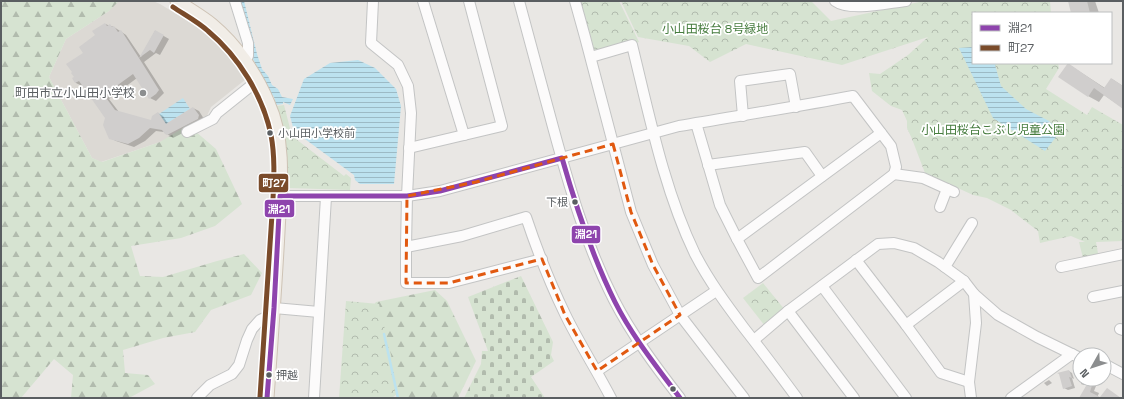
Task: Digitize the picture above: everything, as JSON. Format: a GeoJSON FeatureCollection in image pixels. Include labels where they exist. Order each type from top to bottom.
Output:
{"type":"FeatureCollection","features":[{"type":"Feature","properties":{"kind":"main road"},"geometry":{"type":"LineString","coordinates":[[177,1],[211,24],[228,40],[245,61],[269,104],[277,132],[280,163],[280,196],[267,398]]}},
{"type":"Feature","properties":{"kind":"street"},"geometry":{"type":"LineString","coordinates":[[235,1],[248,43],[248,56],[245,61]]}},
{"type":"Feature","properties":{"kind":"street"},"geometry":{"type":"LineString","coordinates":[[374,1],[371,43],[398,65],[408,86],[412,113],[406,196],[406,283],[449,283],[542,259]]}},
{"type":"Feature","properties":{"kind":"street"},"geometry":{"type":"LineString","coordinates":[[424,1],[464,135]]}},
{"type":"Feature","properties":{"kind":"street"},"geometry":{"type":"LineString","coordinates":[[409,148],[502,126],[469,1]]}},
{"type":"Feature","properties":{"kind":"street"},"geometry":{"type":"LineString","coordinates":[[519,1],[579,216],[600,272],[615,302],[639,343],[680,398]]}},
{"type":"Feature","properties":{"kind":"street"},"geometry":{"type":"LineString","coordinates":[[575,1],[632,212],[653,265],[680,315],[744,398]]}},
{"type":"Feature","properties":{"kind":"street"},"geometry":{"type":"LineString","coordinates":[[835,1],[843,6],[856,7],[906,1]]}},
{"type":"Feature","properties":{"kind":"street"},"geometry":{"type":"LineString","coordinates":[[591,57],[632,45],[654,133],[672,197],[682,226],[716,291],[797,398]]}},
{"type":"Feature","properties":{"kind":"street"},"geometry":{"type":"LineString","coordinates":[[743,116],[740,81],[790,74],[796,107]]}},
{"type":"Feature","properties":{"kind":"street"},"geometry":{"type":"LineString","coordinates":[[187,132],[213,120],[217,113],[257,81]]}},
{"type":"Feature","properties":{"kind":"street"},"geometry":{"type":"LineString","coordinates":[[280,196],[406,196],[447,189],[654,133],[696,124],[853,96],[891,146],[896,167],[894,174],[758,278],[720,205],[696,124]]}},
{"type":"Feature","properties":{"kind":"street"},"geometry":{"type":"LineString","coordinates":[[737,239],[881,133]]}},
{"type":"Feature","properties":{"kind":"street"},"geometry":{"type":"LineString","coordinates":[[708,165],[805,152],[822,176]]}},
{"type":"Feature","properties":{"kind":"street"},"geometry":{"type":"LineString","coordinates":[[894,174],[923,178],[950,191],[940,207]]}},
{"type":"Feature","properties":{"kind":"street"},"geometry":{"type":"LineString","coordinates":[[314,398],[326,197]]}},
{"type":"Feature","properties":{"kind":"street"},"geometry":{"type":"LineString","coordinates":[[406,247],[462,236],[526,217],[565,315],[611,398]]}},
{"type":"Feature","properties":{"kind":"street"},"geometry":{"type":"LineString","coordinates":[[945,267],[972,223]]}},
{"type":"Feature","properties":{"kind":"street"},"geometry":{"type":"LineString","coordinates":[[754,340],[788,312],[878,244],[894,243],[914,248],[945,267],[964,281],[974,294],[998,315],[1072,354]]}},
{"type":"Feature","properties":{"kind":"street"},"geometry":{"type":"LineString","coordinates":[[1061,267],[1123,254]]}},
{"type":"Feature","properties":{"kind":"street"},"geometry":{"type":"LineString","coordinates":[[856,260],[941,373],[969,382]]}},
{"type":"Feature","properties":{"kind":"street"},"geometry":{"type":"LineString","coordinates":[[906,325],[964,281]]}},
{"type":"Feature","properties":{"kind":"street"},"geometry":{"type":"LineString","coordinates":[[822,286],[906,398]]}},
{"type":"Feature","properties":{"kind":"street"},"geometry":{"type":"LineString","coordinates":[[597,371],[716,291]]}},
{"type":"Feature","properties":{"kind":"street"},"geometry":{"type":"LineString","coordinates":[[1093,297],[1123,291]]}},
{"type":"Feature","properties":{"kind":"street"},"geometry":{"type":"LineString","coordinates":[[971,398],[969,382],[976,323],[974,294]]}},
{"type":"Feature","properties":{"kind":"street"},"geometry":{"type":"LineString","coordinates":[[197,398],[210,385],[232,374],[239,365],[252,329],[260,320],[273,311],[319,312]]}},
{"type":"Feature","properties":{"kind":"street"},"geometry":{"type":"LineString","coordinates":[[788,312],[854,398]]}},
{"type":"Feature","properties":{"kind":"street"},"geometry":{"type":"LineString","coordinates":[[1011,398],[1072,359]]}},
{"type":"Feature","properties":{"kind":"street"},"geometry":{"type":"LineString","coordinates":[[1112,368],[1123,374]]}},
{"type":"Feature","properties":{"kind":"highlighted area"},"geometry":{"type":"Polygon","coordinates":[[[613,144],[631,212],[653,265],[680,315],[597,371],[565,315],[542,259],[449,283],[406,283],[407,196],[476,182],[613,144]]]}},
{"type":"Feature","properties":{"kind":"shaded area","name":"町田市立小山田小学校"},"geometry":{"type":"Polygon","coordinates":[[[113,1],[153,1],[160,4],[206,32],[231,56],[246,79],[211,107],[205,120],[163,141],[101,162],[92,158],[49,77],[66,39],[109,11],[113,1]]]}},
{"type":"Feature","properties":{"kind":"green space"},"geometry":{"type":"Polygon","coordinates":[[[1,1],[119,1],[109,11],[66,39],[49,77],[92,158],[102,162],[160,142],[188,125],[216,149],[242,204],[215,226],[181,238],[131,246],[140,276],[163,277],[244,254],[262,273],[251,295],[211,310],[195,332],[163,338],[123,350],[125,373],[148,375],[155,384],[129,398],[71,398],[73,375],[54,359],[21,398],[1,398],[1,1]]]}},
{"type":"Feature","properties":{"kind":"green space"},"geometry":{"type":"Polygon","coordinates":[[[576,1],[619,1],[639,42],[592,55],[576,1]]]}},
{"type":"Feature","properties":{"kind":"green space","name":"小山田桜台こぶし児童公園"},"geometry":{"type":"Polygon","coordinates":[[[621,1],[811,1],[831,21],[924,1],[1050,1],[1051,12],[972,12],[972,64],[1058,64],[1059,68],[1046,89],[1087,115],[1092,107],[1123,125],[1123,241],[1096,242],[1099,259],[1084,262],[1079,242],[1085,242],[1071,236],[1040,243],[1038,231],[1011,210],[987,198],[973,195],[925,173],[907,128],[907,121],[902,110],[891,106],[872,91],[869,73],[880,74],[908,55],[928,37],[842,65],[746,44],[710,62],[689,46],[638,37],[621,1]]]}},
{"type":"Feature","properties":{"kind":"green space"},"geometry":{"type":"Polygon","coordinates":[[[284,105],[292,136],[344,176],[346,174],[351,178],[350,190],[289,188],[286,184],[284,136],[277,106],[284,105]]]}},
{"type":"Feature","properties":{"kind":"green space"},"geometry":{"type":"Polygon","coordinates":[[[521,276],[553,342],[551,355],[554,361],[531,377],[545,398],[464,398],[481,364],[482,351],[488,351],[468,297],[521,276]]]}},
{"type":"Feature","properties":{"kind":"green space"},"geometry":{"type":"Polygon","coordinates":[[[763,283],[785,310],[765,326],[743,298],[763,283]]]}},
{"type":"Feature","properties":{"kind":"green space"},"geometry":{"type":"Polygon","coordinates":[[[435,290],[447,301],[476,361],[458,398],[397,398],[365,316],[376,302],[435,290]]]}},
{"type":"Feature","properties":{"kind":"green space"},"geometry":{"type":"Polygon","coordinates":[[[346,301],[379,304],[392,359],[397,394],[392,398],[339,398],[346,301]]]}},
{"type":"Feature","properties":{"kind":"water"},"geometry":{"type":"Polygon","coordinates":[[[239,1],[244,1],[262,69],[268,76],[272,85],[278,89],[282,97],[293,99],[290,105],[283,102],[283,104],[276,105],[274,97],[270,93],[253,59],[251,39],[239,1]]]}},
{"type":"Feature","properties":{"kind":"water"},"geometry":{"type":"Polygon","coordinates":[[[972,47],[972,64],[997,64],[995,65],[1001,86],[1026,109],[1049,121],[1060,132],[1045,151],[993,118],[959,48],[972,47]]]}},
{"type":"Feature","properties":{"kind":"water"},"geometry":{"type":"Polygon","coordinates":[[[358,60],[375,68],[396,89],[401,106],[394,184],[360,184],[355,180],[354,175],[294,131],[290,116],[304,79],[330,63],[358,60]]]}},
{"type":"Feature","properties":{"kind":"water"},"geometry":{"type":"Polygon","coordinates":[[[183,98],[190,109],[166,124],[159,114],[183,98]]]}},
{"type":"Feature","properties":{"kind":"building"},"geometry":{"type":"Polygon","coordinates":[[[1068,1],[1087,1],[1090,12],[1071,12],[1068,1]]]}},
{"type":"Feature","properties":{"kind":"building"},"geometry":{"type":"Polygon","coordinates":[[[105,23],[107,26],[110,24],[112,27],[114,26],[118,32],[121,30],[159,90],[149,99],[133,74],[104,95],[115,110],[151,120],[152,116],[158,112],[166,124],[193,107],[199,115],[198,119],[167,135],[162,130],[150,128],[139,138],[128,144],[109,139],[103,125],[105,118],[79,81],[75,83],[72,78],[74,77],[71,73],[72,72],[66,64],[83,53],[79,47],[95,35],[92,31],[105,23]]]}},
{"type":"Feature","properties":{"kind":"building"},"geometry":{"type":"Polygon","coordinates":[[[155,30],[164,35],[154,53],[150,50],[139,58],[155,30]]]}},
{"type":"Feature","properties":{"kind":"building"},"geometry":{"type":"Polygon","coordinates":[[[1067,64],[1069,64],[1104,88],[1111,78],[1123,86],[1123,109],[1094,88],[1088,97],[1058,77],[1067,64]]]}},
{"type":"Feature","properties":{"kind":"building"},"geometry":{"type":"Polygon","coordinates":[[[1069,370],[1072,378],[1069,377],[1072,386],[1063,389],[1059,374],[1057,373],[1069,370]]]}},
{"type":"Feature","properties":{"kind":"building"},"geometry":{"type":"Polygon","coordinates":[[[1085,387],[1092,387],[1090,392],[1100,397],[1107,388],[1121,398],[1079,398],[1085,387]]]}},
{"type":"Feature","properties":{"kind":"waterway"},"geometry":{"type":"LineString","coordinates":[[384,334],[398,398]]}},
{"type":"Feature","properties":{"kind":"transit line","name":"町27"},"geometry":{"type":"LineString","coordinates":[[173,7],[208,31],[230,53],[256,92],[271,135],[274,175],[260,397]]}},
{"type":"Feature","properties":{"kind":"transit line","name":"淵21"},"geometry":{"type":"LineString","coordinates":[[267,398],[274,308],[280,196],[407,196],[440,191],[562,158],[585,231],[615,302],[637,339],[680,398]]}},
{"type":"Feature","properties":{"kind":"place","name":"町田市立小山田小学校"},"geometry":{"type":"Point","coordinates":[143,93]}},
{"type":"Feature","properties":{"kind":"place","name":"小山田小学校前"},"geometry":{"type":"Point","coordinates":[270,133]}},
{"type":"Feature","properties":{"kind":"place","name":"下根"},"geometry":{"type":"Point","coordinates":[575,202]}},
{"type":"Feature","properties":{"kind":"place","name":"押越"},"geometry":{"type":"Point","coordinates":[269,375]}},
{"type":"Feature","properties":{"kind":"park label","name":"小山田桜台 8号緑地"},"geometry":{"type":"Point","coordinates":[715,29]}}]}
